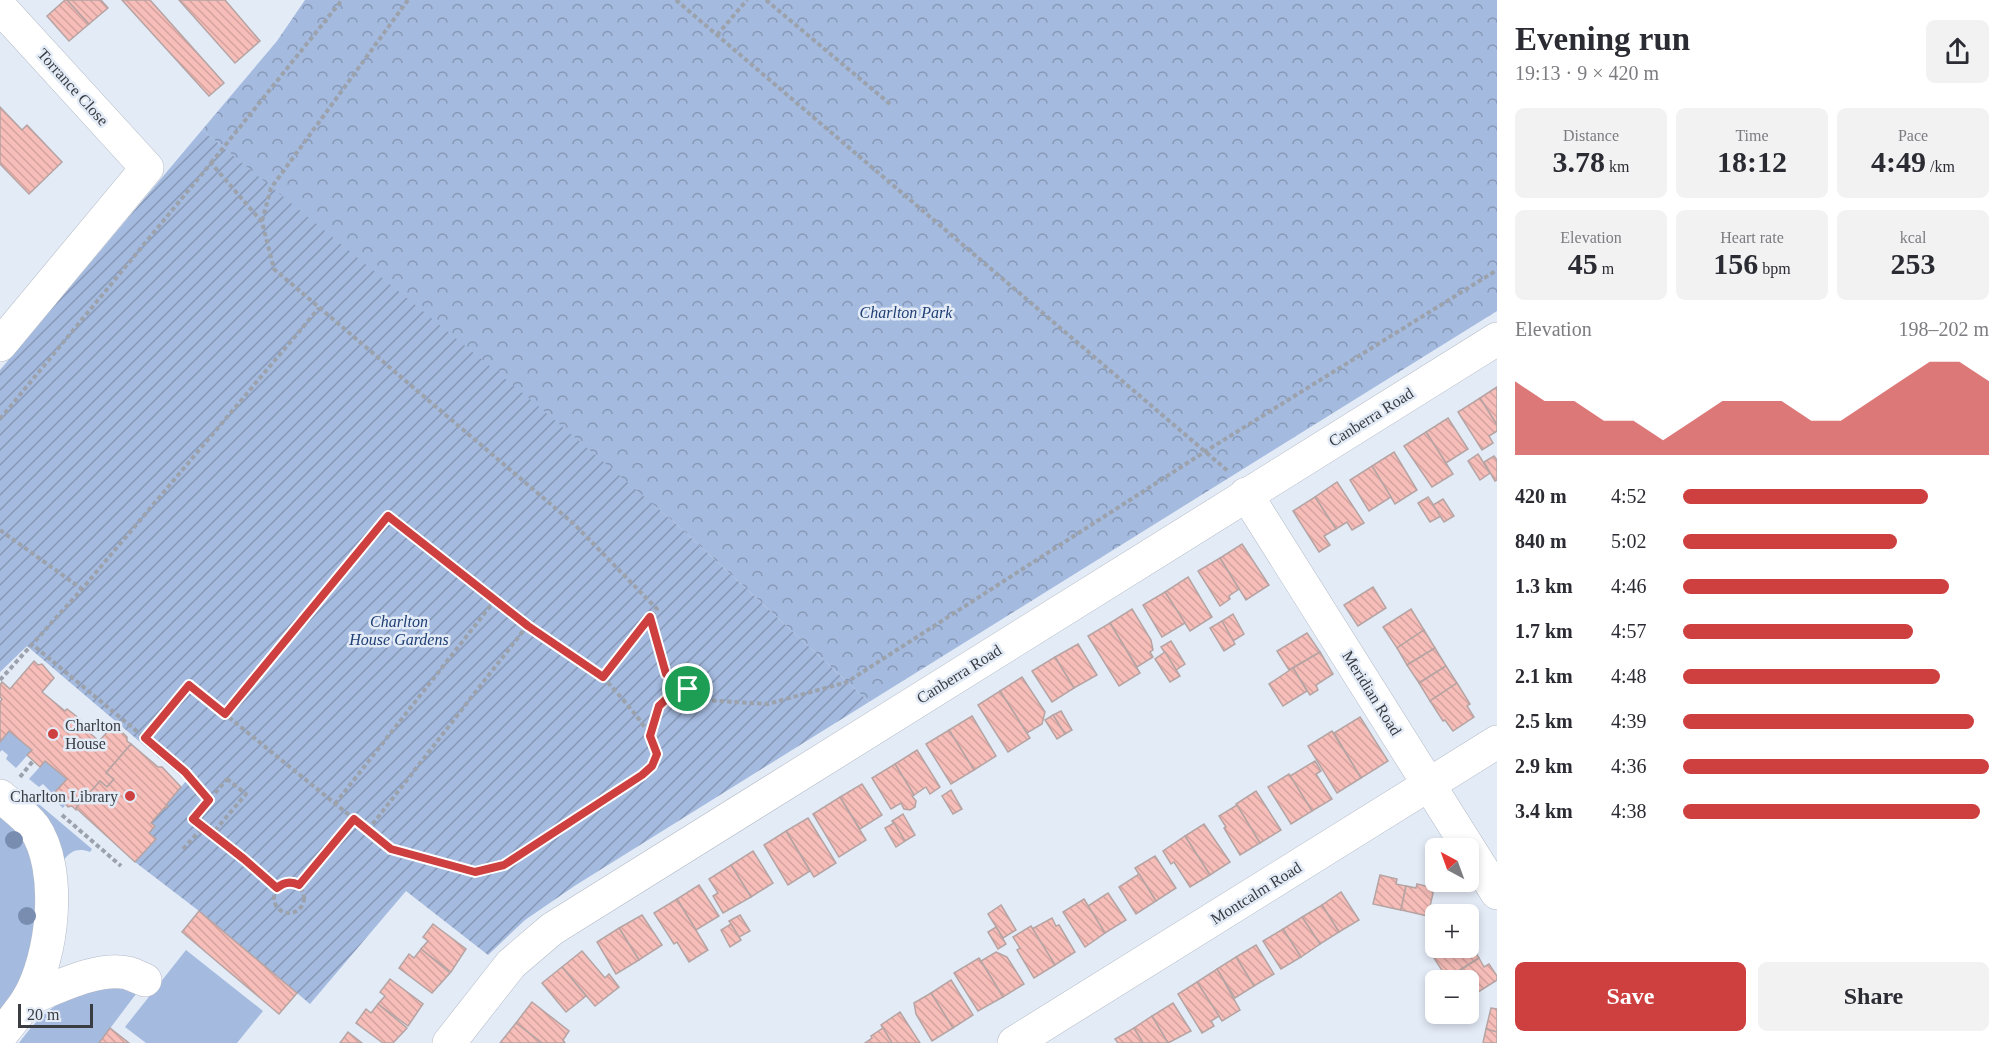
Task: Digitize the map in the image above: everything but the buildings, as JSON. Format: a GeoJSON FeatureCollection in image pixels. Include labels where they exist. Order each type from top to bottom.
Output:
{"type":"FeatureCollection","features":[{"type":"Feature","properties":{"kind":"street","name":"Torrance Close"},"geometry":{"type":"LineString","coordinates":[[0,7],[147,168],[0,345]]}},
{"type":"Feature","properties":{"kind":"street","name":"Canberra Road"},"geometry":{"type":"LineString","coordinates":[[449,1043],[511,964],[552,929],[1241,486],[1497,339]]}},
{"type":"Feature","properties":{"kind":"street","name":"Meridian Road"},"geometry":{"type":"LineString","coordinates":[[1241,486],[1497,892]]}},
{"type":"Feature","properties":{"kind":"street","name":"Montcalm Road"},"geometry":{"type":"LineString","coordinates":[[1014,1043],[1497,742]]}},
{"type":"Feature","properties":{"kind":"street"},"geometry":{"type":"LineString","coordinates":[[0,1036],[28,999],[41,967],[50,932],[52,902],[49,861],[42,842],[7,790]]}},
{"type":"Feature","properties":{"kind":"street"},"geometry":{"type":"LineString","coordinates":[[28,999],[90,976],[108,972],[128,973],[146,980]]}},
{"type":"Feature","properties":{"kind":"path"},"geometry":{"type":"LineString","coordinates":[[0,419],[342,0]]}},
{"type":"Feature","properties":{"kind":"path"},"geometry":{"type":"LineString","coordinates":[[262,222],[271,188],[408,0]]}},
{"type":"Feature","properties":{"kind":"path"},"geometry":{"type":"LineString","coordinates":[[676,0],[1206,451],[1241,486]]}},
{"type":"Feature","properties":{"kind":"path"},"geometry":{"type":"LineString","coordinates":[[717,35],[747,0]]}},
{"type":"Feature","properties":{"kind":"path"},"geometry":{"type":"LineString","coordinates":[[766,0],[890,104]]}},
{"type":"Feature","properties":{"kind":"path"},"geometry":{"type":"LineString","coordinates":[[211,163],[262,222],[274,269],[574,524],[657,609],[603,677]]}},
{"type":"Feature","properties":{"kind":"path"},"geometry":{"type":"LineString","coordinates":[[650,617],[666,674],[703,700],[768,704],[848,682],[1206,451],[1497,270]]}},
{"type":"Feature","properties":{"kind":"path"},"geometry":{"type":"LineString","coordinates":[[0,680],[82,588],[319,308]]}},
{"type":"Feature","properties":{"kind":"path"},"geometry":{"type":"LineString","coordinates":[[145,738],[189,685],[391,849],[475,872],[504,865],[642,775],[652,766],[657,754],[650,736],[603,677],[528,626],[388,516],[225,714]]}},
{"type":"Feature","properties":{"kind":"path"},"geometry":{"type":"LineString","coordinates":[[0,530],[82,588]]}},
{"type":"Feature","properties":{"kind":"path"},"geometry":{"type":"LineString","coordinates":[[335,804],[495,600]]}},
{"type":"Feature","properties":{"kind":"path"},"geometry":{"type":"LineString","coordinates":[[368,830],[528,626]]}},
{"type":"Feature","properties":{"kind":"path"},"geometry":{"type":"LineString","coordinates":[[33,645],[185,772],[209,800]]}},
{"type":"Feature","properties":{"kind":"path"},"geometry":{"type":"LineString","coordinates":[[650,736],[659,706],[674,692],[688,689]]}},
{"type":"Feature","properties":{"kind":"path"},"geometry":{"type":"LineString","coordinates":[[7,790],[33,761]]}},
{"type":"Feature","properties":{"kind":"path"},"geometry":{"type":"LineString","coordinates":[[213,833],[246,794],[227,779],[193,819],[213,833],[277,888]]}},
{"type":"Feature","properties":{"kind":"path"},"geometry":{"type":"LineString","coordinates":[[299,885],[354,819]]}},
{"type":"Feature","properties":{"kind":"path"},"geometry":{"type":"LineString","coordinates":[[183,849],[203,827]]}},
{"type":"Feature","properties":{"kind":"path"},"geometry":{"type":"LineString","coordinates":[[285,883],[299,885],[304,894],[303,904],[296,912],[286,913],[277,908],[274,898],[277,888],[285,883]]}},
{"type":"Feature","properties":{"kind":"green space","name":"Charlton Park"},"geometry":{"type":"Polygon","coordinates":[[[305,0],[1497,0],[1497,311],[869,702],[674,522],[202,130],[277,41],[305,0]]]}},
{"type":"Feature","properties":{"kind":"green space","name":"Charlton House Gardens"},"geometry":{"type":"Polygon","coordinates":[[[202,130],[531,400],[674,522],[869,702],[576,885],[525,920],[488,955],[406,891],[310,1004],[199,911],[135,862],[155,839],[149,833],[154,826],[151,823],[165,807],[167,808],[166,805],[186,781],[27,646],[0,672],[0,370],[202,130]]]}},
{"type":"Feature","properties":{"kind":"green space"},"geometry":{"type":"Polygon","coordinates":[[[9,731],[32,750],[16,768],[6,759],[8,755],[2,750],[0,752],[0,742],[9,731]]]}},
{"type":"Feature","properties":{"kind":"green space"},"geometry":{"type":"Polygon","coordinates":[[[45,761],[67,779],[56,792],[65,805],[63,808],[46,793],[49,790],[43,784],[39,787],[29,779],[45,761]]]}},
{"type":"Feature","properties":{"kind":"green space"},"geometry":{"type":"Polygon","coordinates":[[[21,789],[92,849],[90,852],[76,851],[64,860],[17,799],[22,792],[21,789]]]}},
{"type":"Feature","properties":{"kind":"green space"},"geometry":{"type":"Polygon","coordinates":[[[0,809],[25,834],[41,888],[25,985],[0,1010],[0,809]]]}},
{"type":"Feature","properties":{"kind":"green space"},"geometry":{"type":"Polygon","coordinates":[[[186,950],[263,1011],[237,1043],[146,1043],[125,1027],[186,950]]]}},
{"type":"Feature","properties":{"kind":"green space"},"geometry":{"type":"Polygon","coordinates":[[[96,986],[139,990],[99,1043],[19,1043],[53,1008],[96,986]]]}},
{"type":"Feature","properties":{"kind":"place","name":"Charlton House"},"geometry":{"type":"Point","coordinates":[53,734]}},
{"type":"Feature","properties":{"kind":"place","name":"Charlton Library"},"geometry":{"type":"Point","coordinates":[130,796]}},
{"type":"Feature","properties":{"kind":"route"},"geometry":{"type":"LineString","coordinates":[[388,516],[528,626],[603,677],[650,617],[666,674],[688,689],[674,692],[659,706],[650,736],[657,754],[652,766],[642,775],[504,865],[475,872],[391,849],[354,819],[299,885],[290,882],[277,888],[213,833],[193,819],[209,800],[185,772],[145,738],[189,685],[225,714],[388,516]]}}]}
